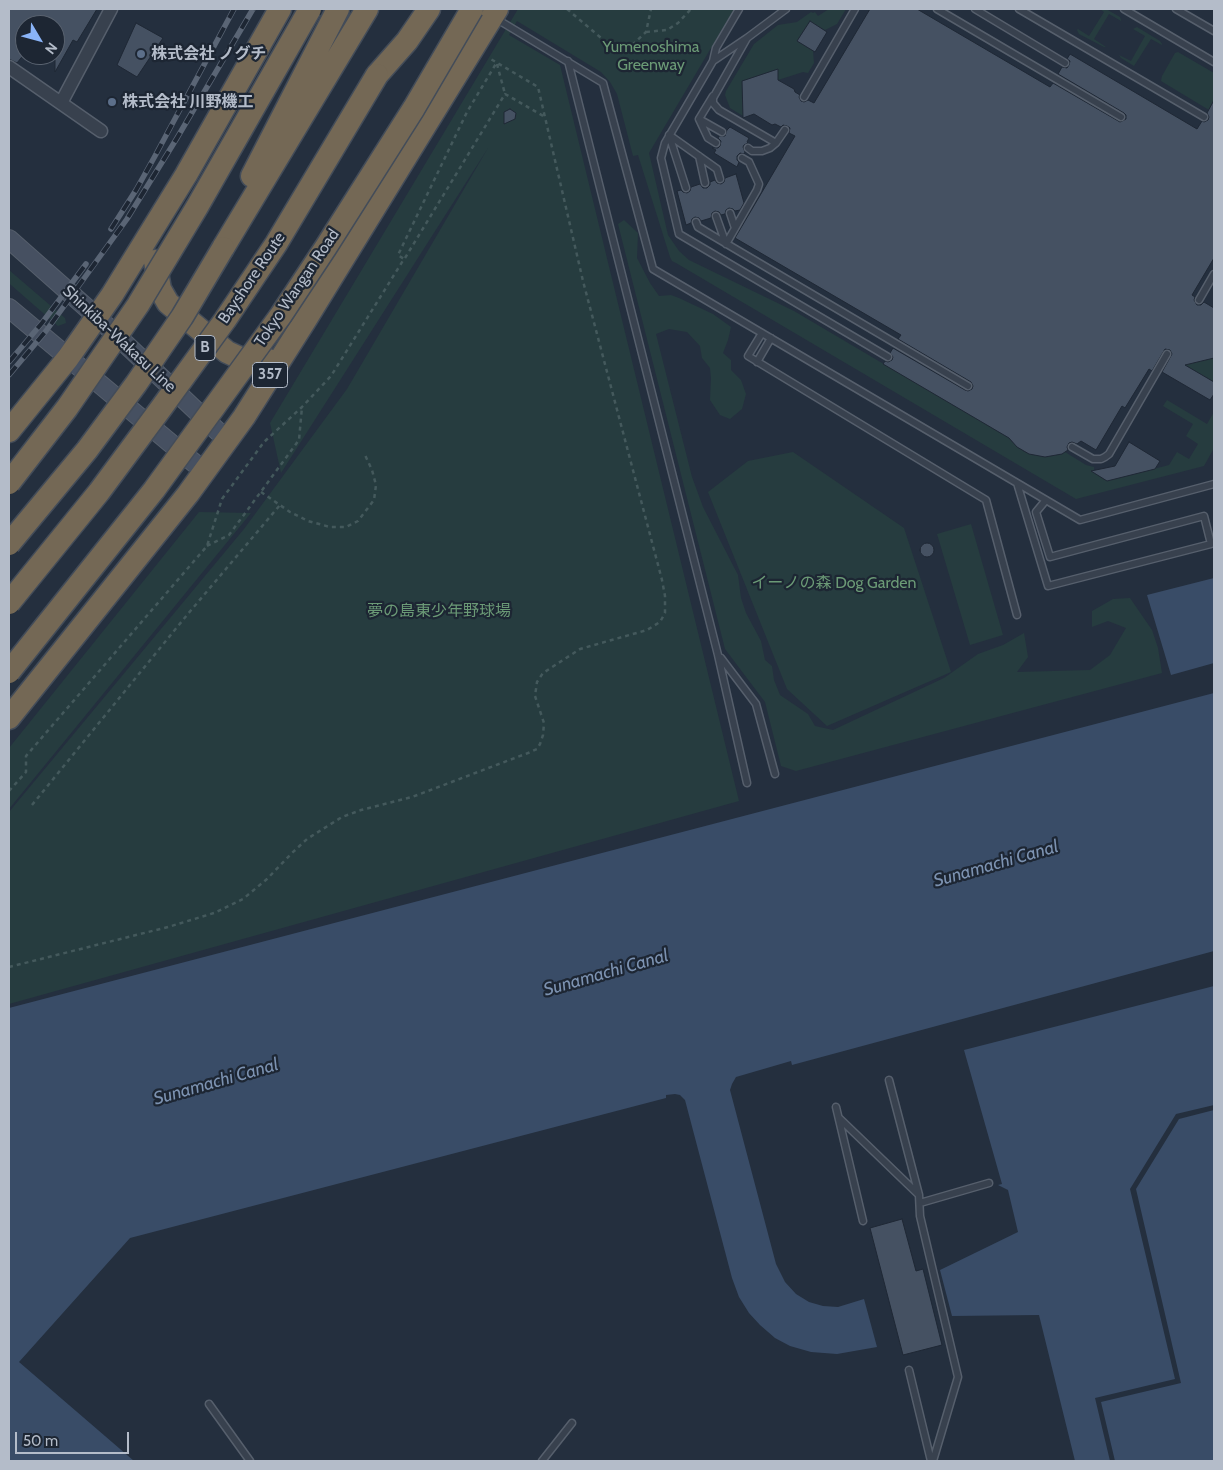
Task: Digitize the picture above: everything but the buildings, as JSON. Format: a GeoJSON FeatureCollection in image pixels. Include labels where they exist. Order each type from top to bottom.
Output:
{"type":"FeatureCollection","features":[{"type":"Feature","properties":{"kind":"highway"},"geometry":{"type":"LineString","coordinates":[[9,431],[68,358],[97,317],[186,174],[280,9]]}},
{"type":"Feature","properties":{"kind":"highway"},"geometry":{"type":"LineString","coordinates":[[9,483],[67,408],[138,305],[197,207],[310,9]]}},
{"type":"Feature","properties":{"kind":"highway"},"geometry":{"type":"LineString","coordinates":[[223,248],[232,218],[260,158],[338,9]]}},
{"type":"Feature","properties":{"kind":"highway","name":"B"},"geometry":{"type":"LineString","coordinates":[[9,544],[87,450],[136,384],[182,317],[367,9]]}},
{"type":"Feature","properties":{"kind":"highway","name":"Bayshore Route"},"geometry":{"type":"LineString","coordinates":[[9,603],[99,492],[225,320],[280,236],[416,9]]}},
{"type":"Feature","properties":{"kind":"highway"},"geometry":{"type":"LineString","coordinates":[[377,75],[407,41],[429,9]]}},
{"type":"Feature","properties":{"kind":"highway","name":"357"},"geometry":{"type":"LineString","coordinates":[[9,718],[204,472],[227,440],[283,355],[487,11]]}},
{"type":"Feature","properties":{"kind":"highway","name":"Tokyo Wangan Road"},"geometry":{"type":"LineString","coordinates":[[9,672],[154,490],[280,315],[414,108],[487,11]]}},
{"type":"Feature","properties":{"kind":"highway"},"geometry":{"type":"LineString","coordinates":[[186,174],[154,262],[160,289],[168,303],[227,352],[240,358],[266,361],[283,355]]}},
{"type":"Feature","properties":{"kind":"street"},"geometry":{"type":"LineString","coordinates":[[62,103],[111,9]]}},
{"type":"Feature","properties":{"kind":"street"},"geometry":{"type":"LineString","coordinates":[[9,67],[101,131]]}},
{"type":"Feature","properties":{"kind":"street","name":"Shinkiba-Wakasu Line"},"geometry":{"type":"LineString","coordinates":[[9,240],[97,317],[227,440]]}},
{"type":"Feature","properties":{"kind":"street"},"geometry":{"type":"LineString","coordinates":[[9,308],[204,472]]}},
{"type":"Feature","properties":{"kind":"lane"},"geometry":{"type":"LineString","coordinates":[[739,9],[716,48],[713,61],[669,135],[661,158],[680,234],[888,357]]}},
{"type":"Feature","properties":{"kind":"lane"},"geometry":{"type":"LineString","coordinates":[[713,61],[786,9]]}},
{"type":"Feature","properties":{"kind":"lane"},"geometry":{"type":"LineString","coordinates":[[804,97],[855,9]]}},
{"type":"Feature","properties":{"kind":"lane"},"geometry":{"type":"LineString","coordinates":[[937,9],[1121,117]]}},
{"type":"Feature","properties":{"kind":"lane"},"geometry":{"type":"LineString","coordinates":[[975,9],[1065,63]]}},
{"type":"Feature","properties":{"kind":"lane"},"geometry":{"type":"LineString","coordinates":[[1019,9],[1204,117]]}},
{"type":"Feature","properties":{"kind":"lane"},"geometry":{"type":"LineString","coordinates":[[1124,9],[1214,62]]}},
{"type":"Feature","properties":{"kind":"lane"},"geometry":{"type":"LineString","coordinates":[[1176,9],[1214,31]]}},
{"type":"Feature","properties":{"kind":"lane"},"geometry":{"type":"LineString","coordinates":[[487,11],[504,24],[603,83],[653,269],[1080,520],[1214,484]]}},
{"type":"Feature","properties":{"kind":"lane"},"geometry":{"type":"LineString","coordinates":[[699,119],[747,38]]}},
{"type":"Feature","properties":{"kind":"lane"},"geometry":{"type":"LineString","coordinates":[[568,61],[718,655],[747,784]]}},
{"type":"Feature","properties":{"kind":"lane"},"geometry":{"type":"LineString","coordinates":[[714,94],[713,103],[719,110],[776,143]]}},
{"type":"Feature","properties":{"kind":"lane"},"geometry":{"type":"LineString","coordinates":[[699,119],[722,132]]}},
{"type":"Feature","properties":{"kind":"lane"},"geometry":{"type":"LineString","coordinates":[[699,119],[708,138],[716,143]]}},
{"type":"Feature","properties":{"kind":"lane"},"geometry":{"type":"LineString","coordinates":[[748,148],[752,151],[762,151],[770,148],[776,143],[784,130]]}},
{"type":"Feature","properties":{"kind":"lane"},"geometry":{"type":"LineString","coordinates":[[669,135],[717,169],[720,179]]}},
{"type":"Feature","properties":{"kind":"lane"},"geometry":{"type":"LineString","coordinates":[[669,135],[686,188]]}},
{"type":"Feature","properties":{"kind":"lane"},"geometry":{"type":"LineString","coordinates":[[699,156],[705,183]]}},
{"type":"Feature","properties":{"kind":"lane"},"geometry":{"type":"LineString","coordinates":[[726,244],[758,190],[759,184],[749,162],[742,158]]}},
{"type":"Feature","properties":{"kind":"lane"},"geometry":{"type":"LineString","coordinates":[[730,213],[735,228]]}},
{"type":"Feature","properties":{"kind":"lane"},"geometry":{"type":"LineString","coordinates":[[716,216],[726,244]]}},
{"type":"Feature","properties":{"kind":"lane"},"geometry":{"type":"LineString","coordinates":[[696,222],[698,227],[726,244],[968,386]]}},
{"type":"Feature","properties":{"kind":"lane"},"geometry":{"type":"LineString","coordinates":[[1199,300],[1214,274]]}},
{"type":"Feature","properties":{"kind":"lane"},"geometry":{"type":"LineString","coordinates":[[762,333],[748,356],[986,500],[1017,615]]}},
{"type":"Feature","properties":{"kind":"lane"},"geometry":{"type":"LineString","coordinates":[[757,362],[771,338]]}},
{"type":"Feature","properties":{"kind":"lane"},"geometry":{"type":"LineString","coordinates":[[1072,447],[1093,459],[1100,459],[1109,454],[1168,354]]}},
{"type":"Feature","properties":{"kind":"lane"},"geometry":{"type":"LineString","coordinates":[[1017,483],[1048,586],[1211,544],[1204,516],[1050,557],[1036,512],[1046,500]]}},
{"type":"Feature","properties":{"kind":"lane"},"geometry":{"type":"LineString","coordinates":[[718,655],[756,704],[775,774]]}},
{"type":"Feature","properties":{"kind":"lane"},"geometry":{"type":"LineString","coordinates":[[889,1080],[919,1195],[920,1216],[958,1377],[932,1461]]}},
{"type":"Feature","properties":{"kind":"lane"},"geometry":{"type":"LineString","coordinates":[[836,1107],[864,1222]]}},
{"type":"Feature","properties":{"kind":"lane"},"geometry":{"type":"LineString","coordinates":[[838,1118],[919,1195]]}},
{"type":"Feature","properties":{"kind":"lane"},"geometry":{"type":"LineString","coordinates":[[920,1203],[989,1182]]}},
{"type":"Feature","properties":{"kind":"lane"},"geometry":{"type":"LineString","coordinates":[[909,1370],[932,1461]]}},
{"type":"Feature","properties":{"kind":"lane"},"geometry":{"type":"LineString","coordinates":[[208,1404],[250,1461]]}},
{"type":"Feature","properties":{"kind":"lane"},"geometry":{"type":"LineString","coordinates":[[542,1461],[572,1423]]}},
{"type":"Feature","properties":{"kind":"path"},"geometry":{"type":"LineString","coordinates":[[567,9],[606,43],[620,48],[629,48],[646,32],[651,9]]}},
{"type":"Feature","properties":{"kind":"path"},"geometry":{"type":"LineString","coordinates":[[646,32],[667,30],[678,23],[691,9]]}},
{"type":"Feature","properties":{"kind":"path"},"geometry":{"type":"LineString","coordinates":[[9,967],[168,927],[214,913],[243,899],[267,879],[307,839],[342,817],[361,810],[412,797],[537,749],[543,735],[544,723],[536,696],[537,682],[543,673],[580,649],[646,630],[660,622],[665,613],[665,596],[662,580],[586,291],[538,87],[486,56]]}},
{"type":"Feature","properties":{"kind":"path"},"geometry":{"type":"LineString","coordinates":[[496,62],[505,94],[545,117]]}},
{"type":"Feature","properties":{"kind":"path"},"geometry":{"type":"LineString","coordinates":[[404,258],[398,255],[467,112],[496,62]]}},
{"type":"Feature","properties":{"kind":"path"},"geometry":{"type":"LineString","coordinates":[[207,546],[222,499],[264,442],[302,407],[331,376],[505,94]]}},
{"type":"Feature","properties":{"kind":"path"},"geometry":{"type":"LineString","coordinates":[[9,791],[26,772],[26,756],[207,546],[229,535],[300,440],[302,407]]}},
{"type":"Feature","properties":{"kind":"path"},"geometry":{"type":"LineString","coordinates":[[261,492],[290,512],[308,521],[330,527],[346,527],[358,521],[374,500],[376,486],[372,470],[365,455]]}},
{"type":"Feature","properties":{"kind":"path"},"geometry":{"type":"LineString","coordinates":[[32,806],[187,615],[280,505]]}},
{"type":"Feature","properties":{"kind":"green space","name":"夢の島東少年野球場"},"geometry":{"type":"Polygon","coordinates":[[[518,9],[734,9],[649,153],[668,235],[679,251],[689,260],[794,311],[1009,438],[1017,447],[1029,454],[1045,457],[1065,452],[1086,465],[1094,467],[1094,473],[1107,481],[1169,465],[1177,452],[1189,459],[1198,444],[1186,436],[1193,424],[1163,406],[1167,400],[1207,424],[1214,412],[1214,448],[1204,466],[1076,499],[672,261],[638,155],[633,156],[617,94],[610,82],[601,72],[517,21],[509,35],[560,65],[739,801],[9,1004],[9,812],[244,529],[347,389],[488,148],[281,473],[270,423],[518,9]]]}},
{"type":"Feature","properties":{"kind":"green space"},"geometry":{"type":"Polygon","coordinates":[[[829,9],[846,9],[837,24],[825,30],[809,22],[797,41],[813,51],[814,63],[808,73],[803,72],[778,80],[778,69],[742,81],[743,116],[730,108],[725,95],[726,91],[754,44],[778,25],[797,22],[811,12],[815,12],[818,16],[829,9]]]}},
{"type":"Feature","properties":{"kind":"green space"},"geometry":{"type":"Polygon","coordinates":[[[1100,9],[1106,9],[1120,17],[1121,20],[1109,14],[1094,39],[1106,47],[1079,34],[1077,30],[1089,36],[1104,12],[1100,9]]]}},
{"type":"Feature","properties":{"kind":"green space"},"geometry":{"type":"Polygon","coordinates":[[[1137,27],[1160,41],[1162,45],[1151,39],[1134,66],[1119,55],[1131,61],[1145,36],[1133,29],[1137,27]]]}},
{"type":"Feature","properties":{"kind":"green space"},"geometry":{"type":"Polygon","coordinates":[[[1178,52],[1214,73],[1214,103],[1209,110],[1161,81],[1175,53],[1178,52]]]}},
{"type":"Feature","properties":{"kind":"green space"},"geometry":{"type":"Polygon","coordinates":[[[624,220],[638,233],[637,258],[659,296],[671,295],[679,298],[713,314],[731,327],[723,353],[731,360],[731,370],[741,380],[746,394],[742,409],[730,419],[720,415],[710,400],[710,368],[702,358],[700,346],[687,332],[669,329],[656,334],[692,477],[703,507],[738,575],[741,598],[746,613],[761,641],[765,660],[772,666],[774,680],[780,695],[808,714],[815,726],[833,730],[944,678],[978,654],[1003,645],[1024,633],[1028,657],[1017,672],[1090,670],[1110,655],[1126,628],[1108,621],[1092,627],[1092,611],[1113,599],[1130,598],[1152,630],[1158,648],[1162,673],[796,771],[781,766],[765,702],[725,649],[618,224],[624,220]]]}},
{"type":"Feature","properties":{"kind":"green space"},"geometry":{"type":"Polygon","coordinates":[[[9,270],[65,318],[66,323],[58,326],[11,285],[9,283],[9,270]]]}},
{"type":"Feature","properties":{"kind":"green space"},"geometry":{"type":"Polygon","coordinates":[[[1214,358],[1214,382],[1178,361],[1200,361],[1214,358]]]}},
{"type":"Feature","properties":{"kind":"green space","name":"イーノの森 Dog Garden"},"geometry":{"type":"Polygon","coordinates":[[[793,452],[904,528],[951,672],[827,726],[787,689],[708,492],[748,461],[793,452]]]}},
{"type":"Feature","properties":{"kind":"green space"},"geometry":{"type":"Polygon","coordinates":[[[199,512],[251,513],[9,809],[9,748],[199,512]]]}},
{"type":"Feature","properties":{"kind":"green space"},"geometry":{"type":"Polygon","coordinates":[[[971,524],[1003,635],[970,645],[937,534],[971,524]]]}},
{"type":"Feature","properties":{"kind":"water"},"geometry":{"type":"Polygon","coordinates":[[[1214,578],[1214,663],[1171,675],[1147,595],[1214,578]]]}},
{"type":"Feature","properties":{"kind":"water","name":"Sunamachi Canal"},"geometry":{"type":"Polygon","coordinates":[[[1214,693],[1214,951],[792,1065],[791,1061],[736,1077],[732,1084],[730,1090],[776,1264],[785,1282],[796,1294],[809,1302],[823,1306],[838,1307],[864,1299],[877,1347],[837,1354],[811,1352],[790,1346],[775,1338],[749,1313],[739,1297],[732,1278],[685,1100],[680,1095],[666,1095],[666,1098],[130,1238],[19,1362],[134,1461],[9,1461],[9,1008],[1214,693]]]}},
{"type":"Feature","properties":{"kind":"water"},"geometry":{"type":"Polygon","coordinates":[[[1214,986],[1214,1461],[1075,1461],[1039,1315],[952,1316],[940,1270],[1018,1232],[1008,1190],[998,1185],[1002,1184],[964,1050],[1214,986]]]}},
{"type":"Feature","properties":{"kind":"pier"},"geometry":{"type":"Polygon","coordinates":[[[1214,1105],[1214,1110],[1179,1119],[1136,1189],[1181,1383],[1101,1402],[1115,1461],[1110,1461],[1095,1398],[1175,1379],[1130,1189],[1176,1114],[1214,1105]]]}},
{"type":"Feature","properties":{"kind":"railway"},"geometry":{"type":"LineString","coordinates":[[111,229],[136,190],[234,9]]}},
{"type":"Feature","properties":{"kind":"railway"},"geometry":{"type":"LineString","coordinates":[[9,375],[46,331],[127,219],[253,9]]}},
{"type":"Feature","properties":{"kind":"railway"},"geometry":{"type":"LineString","coordinates":[[9,362],[42,323],[86,264]]}},
{"type":"Feature","properties":{"kind":"place","name":"株式会社 ノグチ"},"geometry":{"type":"Point","coordinates":[141,54]}},
{"type":"Feature","properties":{"kind":"place","name":"株式会社 川野機工"},"geometry":{"type":"Point","coordinates":[112,102]}},
{"type":"Feature","properties":{"kind":"park label","name":"Yumenoshima Greenway"},"geometry":{"type":"Point","coordinates":[651,56]}}]}
